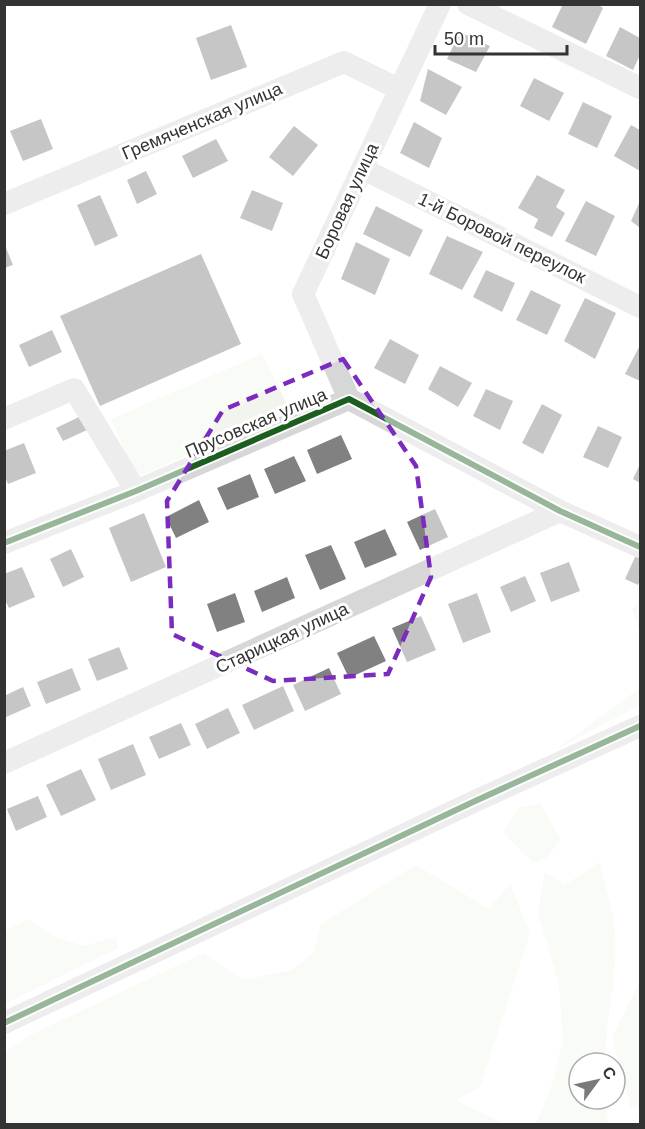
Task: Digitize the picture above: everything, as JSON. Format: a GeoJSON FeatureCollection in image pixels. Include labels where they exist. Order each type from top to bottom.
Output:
{"type":"FeatureCollection","features":[{"type":"Feature","properties":{"kind":"street","name":"Боровая улица"},"geometry":{"type":"LineString","coordinates":[[349,399],[303,294],[440,4]]}},
{"type":"Feature","properties":{"kind":"street"},"geometry":{"type":"LineString","coordinates":[[468,4],[640,88]]}},
{"type":"Feature","properties":{"kind":"street","name":"Гремяченская улица"},"geometry":{"type":"LineString","coordinates":[[4,204],[344,62],[399,88]]}},
{"type":"Feature","properties":{"kind":"street","name":"1-й Боровой переулок"},"geometry":{"type":"LineString","coordinates":[[363,169],[640,307]]}},
{"type":"Feature","properties":{"kind":"street"},"geometry":{"type":"LineString","coordinates":[[4,419],[74,389],[136,491]]}},
{"type":"Feature","properties":{"kind":"street","name":"Прусовская улица"},"geometry":{"type":"LineString","coordinates":[[4,543],[136,491],[349,399],[560,511],[640,547]]}},
{"type":"Feature","properties":{"kind":"street","name":"Старицкая улица"},"geometry":{"type":"LineString","coordinates":[[4,763],[560,511]]}},
{"type":"Feature","properties":{"kind":"street"},"geometry":{"type":"LineString","coordinates":[[4,1023],[472,802],[640,726]]}},
{"type":"Feature","properties":{"kind":"highlighted area"},"geometry":{"type":"Polygon","coordinates":[[[343,359],[416,466],[431,577],[388,674],[273,681],[172,634],[167,501],[223,410],[343,359]]]}},
{"type":"Feature","properties":{"kind":"shaded area"},"geometry":{"type":"Polygon","coordinates":[[[262,354],[290,410],[142,475],[134,472],[111,419],[262,354]]]}},
{"type":"Feature","properties":{"kind":"shaded area"},"geometry":{"type":"Polygon","coordinates":[[[640,598],[640,633],[632,609],[640,598]]]}},
{"type":"Feature","properties":{"kind":"shaded area"},"geometry":{"type":"Polygon","coordinates":[[[640,688],[640,705],[555,750],[640,688]]]}},
{"type":"Feature","properties":{"kind":"shaded area"},"geometry":{"type":"Polygon","coordinates":[[[540,804],[561,840],[545,859],[533,863],[503,832],[519,808],[540,804]]]}},
{"type":"Feature","properties":{"kind":"shaded area"},"geometry":{"type":"Polygon","coordinates":[[[600,862],[611,907],[615,950],[606,1051],[567,1051],[567,1111],[607,1111],[608,1124],[536,1124],[551,1087],[563,1039],[559,984],[538,913],[545,872],[565,885],[600,862]]]}},
{"type":"Feature","properties":{"kind":"shaded area"},"geometry":{"type":"Polygon","coordinates":[[[416,865],[489,909],[510,884],[530,933],[480,1087],[456,1100],[505,1124],[5,1124],[5,1052],[32,1034],[204,953],[243,980],[292,970],[313,953],[321,924],[416,865]]]}},
{"type":"Feature","properties":{"kind":"shaded area"},"geometry":{"type":"Polygon","coordinates":[[[28,919],[55,937],[84,946],[116,937],[118,948],[5,1004],[5,931],[28,919]]]}},
{"type":"Feature","properties":{"kind":"shaded area"},"geometry":{"type":"Polygon","coordinates":[[[640,981],[640,1107],[631,1108],[627,1093],[627,1051],[616,1051],[612,1037],[640,981]]]}},
{"type":"Feature","properties":{"kind":"building"},"geometry":{"type":"Polygon","coordinates":[[[563,4],[597,4],[603,8],[586,44],[552,27],[563,4]]]}},
{"type":"Feature","properties":{"kind":"building"},"geometry":{"type":"Polygon","coordinates":[[[231,25],[247,67],[211,80],[196,38],[231,25]]]}},
{"type":"Feature","properties":{"kind":"building"},"geometry":{"type":"Polygon","coordinates":[[[620,27],[640,38],[640,55],[633,70],[606,56],[620,27]]]}},
{"type":"Feature","properties":{"kind":"building"},"geometry":{"type":"Polygon","coordinates":[[[460,32],[490,46],[476,72],[447,59],[460,32]]]}},
{"type":"Feature","properties":{"kind":"building"},"geometry":{"type":"Polygon","coordinates":[[[428,69],[462,87],[446,115],[420,101],[428,69]]]}},
{"type":"Feature","properties":{"kind":"building"},"geometry":{"type":"Polygon","coordinates":[[[534,78],[564,93],[549,121],[520,106],[534,78]]]}},
{"type":"Feature","properties":{"kind":"building"},"geometry":{"type":"Polygon","coordinates":[[[583,102],[612,116],[597,148],[568,134],[583,102]]]}},
{"type":"Feature","properties":{"kind":"building"},"geometry":{"type":"Polygon","coordinates":[[[41,119],[53,149],[23,161],[10,131],[41,119]]]}},
{"type":"Feature","properties":{"kind":"building"},"geometry":{"type":"Polygon","coordinates":[[[414,122],[442,138],[429,168],[400,153],[414,122]]]}},
{"type":"Feature","properties":{"kind":"building"},"geometry":{"type":"Polygon","coordinates":[[[631,125],[640,130],[640,171],[614,156],[631,125]]]}},
{"type":"Feature","properties":{"kind":"building"},"geometry":{"type":"Polygon","coordinates":[[[294,126],[318,145],[293,176],[269,157],[294,126]]]}},
{"type":"Feature","properties":{"kind":"building"},"geometry":{"type":"Polygon","coordinates":[[[216,139],[228,161],[193,178],[182,156],[216,139]]]}},
{"type":"Feature","properties":{"kind":"building"},"geometry":{"type":"Polygon","coordinates":[[[146,171],[157,194],[137,204],[127,180],[146,171]]]}},
{"type":"Feature","properties":{"kind":"building"},"geometry":{"type":"Polygon","coordinates":[[[537,175],[565,190],[556,207],[565,213],[552,237],[534,228],[538,219],[518,208],[537,175]]]}},
{"type":"Feature","properties":{"kind":"building"},"geometry":{"type":"Polygon","coordinates":[[[252,190],[283,203],[272,231],[240,218],[252,190]]]}},
{"type":"Feature","properties":{"kind":"building"},"geometry":{"type":"Polygon","coordinates":[[[100,195],[118,236],[95,246],[77,205],[100,195]]]}},
{"type":"Feature","properties":{"kind":"building"},"geometry":{"type":"Polygon","coordinates":[[[586,201],[615,216],[596,256],[565,241],[586,201]]]}},
{"type":"Feature","properties":{"kind":"building"},"geometry":{"type":"Polygon","coordinates":[[[640,201],[640,228],[631,221],[640,201]]]}},
{"type":"Feature","properties":{"kind":"building"},"geometry":{"type":"Polygon","coordinates":[[[376,206],[423,230],[410,257],[363,234],[376,206]]]}},
{"type":"Feature","properties":{"kind":"building"},"geometry":{"type":"Polygon","coordinates":[[[447,236],[483,252],[462,290],[429,274],[447,236]]]}},
{"type":"Feature","properties":{"kind":"building"},"geometry":{"type":"Polygon","coordinates":[[[356,242],[390,259],[375,295],[341,279],[356,242]]]}},
{"type":"Feature","properties":{"kind":"building"},"geometry":{"type":"Polygon","coordinates":[[[4,243],[13,265],[4,268],[4,243]]]}},
{"type":"Feature","properties":{"kind":"building"},"geometry":{"type":"Polygon","coordinates":[[[201,254],[241,344],[100,406],[60,316],[201,254]]]}},
{"type":"Feature","properties":{"kind":"building"},"geometry":{"type":"Polygon","coordinates":[[[486,270],[515,283],[502,312],[473,297],[486,270]]]}},
{"type":"Feature","properties":{"kind":"building"},"geometry":{"type":"Polygon","coordinates":[[[531,290],[561,305],[547,335],[516,320],[531,290]]]}},
{"type":"Feature","properties":{"kind":"building"},"geometry":{"type":"Polygon","coordinates":[[[585,298],[616,313],[595,359],[564,341],[585,298]]]}},
{"type":"Feature","properties":{"kind":"building"},"geometry":{"type":"Polygon","coordinates":[[[52,330],[62,352],[29,367],[19,345],[52,330]]]}},
{"type":"Feature","properties":{"kind":"building"},"geometry":{"type":"Polygon","coordinates":[[[390,339],[419,355],[405,384],[374,368],[390,339]]]}},
{"type":"Feature","properties":{"kind":"building"},"geometry":{"type":"Polygon","coordinates":[[[640,348],[640,381],[625,374],[640,348]]]}},
{"type":"Feature","properties":{"kind":"building"},"geometry":{"type":"Polygon","coordinates":[[[440,366],[472,383],[458,407],[428,389],[440,366]]]}},
{"type":"Feature","properties":{"kind":"building"},"geometry":{"type":"Polygon","coordinates":[[[486,389],[513,401],[500,430],[473,416],[486,389]]]}},
{"type":"Feature","properties":{"kind":"building"},"geometry":{"type":"Polygon","coordinates":[[[542,404],[562,415],[543,454],[522,443],[542,404]]]}},
{"type":"Feature","properties":{"kind":"building"},"geometry":{"type":"Polygon","coordinates":[[[81,416],[87,430],[63,441],[56,428],[81,416]]]}},
{"type":"Feature","properties":{"kind":"building"},"geometry":{"type":"Polygon","coordinates":[[[598,426],[622,437],[608,468],[583,457],[598,426]]]}},
{"type":"Feature","properties":{"kind":"building"},"geometry":{"type":"Polygon","coordinates":[[[341,435],[352,459],[317,474],[307,450],[341,435]]]}},
{"type":"Feature","properties":{"kind":"building"},"geometry":{"type":"Polygon","coordinates":[[[24,443],[36,473],[8,484],[4,475],[4,451],[24,443]]]}},
{"type":"Feature","properties":{"kind":"building"},"geometry":{"type":"Polygon","coordinates":[[[294,456],[306,481],[275,494],[264,469],[294,456]]]}},
{"type":"Feature","properties":{"kind":"building"},"geometry":{"type":"Polygon","coordinates":[[[640,464],[640,483],[633,479],[640,464]]]}},
{"type":"Feature","properties":{"kind":"building"},"geometry":{"type":"Polygon","coordinates":[[[250,474],[259,497],[227,510],[217,488],[250,474]]]}},
{"type":"Feature","properties":{"kind":"building"},"geometry":{"type":"Polygon","coordinates":[[[199,500],[209,522],[176,538],[166,517],[199,500]]]}},
{"type":"Feature","properties":{"kind":"building"},"geometry":{"type":"Polygon","coordinates":[[[435,509],[448,537],[420,550],[407,522],[435,509]]]}},
{"type":"Feature","properties":{"kind":"building"},"geometry":{"type":"Polygon","coordinates":[[[144,513],[166,567],[131,582],[109,528],[144,513]]]}},
{"type":"Feature","properties":{"kind":"building"},"geometry":{"type":"Polygon","coordinates":[[[385,529],[397,555],[365,568],[354,542],[385,529]]]}},
{"type":"Feature","properties":{"kind":"building"},"geometry":{"type":"Polygon","coordinates":[[[331,545],[346,579],[320,590],[305,555],[331,545]]]}},
{"type":"Feature","properties":{"kind":"building"},"geometry":{"type":"Polygon","coordinates":[[[71,549],[84,577],[63,587],[50,559],[71,549]]]}},
{"type":"Feature","properties":{"kind":"building"},"geometry":{"type":"Polygon","coordinates":[[[636,555],[640,557],[638,585],[625,579],[636,555]]]}},
{"type":"Feature","properties":{"kind":"building"},"geometry":{"type":"Polygon","coordinates":[[[569,562],[580,591],[551,602],[540,573],[569,562]]]}},
{"type":"Feature","properties":{"kind":"building"},"geometry":{"type":"Polygon","coordinates":[[[22,567],[35,597],[9,608],[4,598],[4,574],[22,567]]]}},
{"type":"Feature","properties":{"kind":"building"},"geometry":{"type":"Polygon","coordinates":[[[525,576],[536,601],[511,612],[500,587],[525,576]]]}},
{"type":"Feature","properties":{"kind":"building"},"geometry":{"type":"Polygon","coordinates":[[[287,577],[295,598],[262,612],[254,591],[287,577]]]}},
{"type":"Feature","properties":{"kind":"building"},"geometry":{"type":"Polygon","coordinates":[[[235,593],[245,622],[217,632],[207,604],[235,593]]]}},
{"type":"Feature","properties":{"kind":"building"},"geometry":{"type":"Polygon","coordinates":[[[477,593],[491,632],[463,643],[448,604],[477,593]]]}},
{"type":"Feature","properties":{"kind":"building"},"geometry":{"type":"Polygon","coordinates":[[[421,616],[436,650],[407,662],[392,628],[421,616]]]}},
{"type":"Feature","properties":{"kind":"building"},"geometry":{"type":"Polygon","coordinates":[[[374,636],[386,661],[349,678],[337,653],[374,636]]]}},
{"type":"Feature","properties":{"kind":"building"},"geometry":{"type":"Polygon","coordinates":[[[119,647],[128,669],[97,681],[88,659],[119,647]]]}},
{"type":"Feature","properties":{"kind":"building"},"geometry":{"type":"Polygon","coordinates":[[[72,668],[81,690],[46,704],[37,682],[72,668]]]}},
{"type":"Feature","properties":{"kind":"building"},"geometry":{"type":"Polygon","coordinates":[[[329,668],[341,694],[305,711],[293,685],[329,668]]]}},
{"type":"Feature","properties":{"kind":"building"},"geometry":{"type":"Polygon","coordinates":[[[283,686],[294,711],[254,730],[242,705],[283,686]]]}},
{"type":"Feature","properties":{"kind":"building"},"geometry":{"type":"Polygon","coordinates":[[[23,687],[31,706],[4,718],[4,696],[23,687]]]}},
{"type":"Feature","properties":{"kind":"building"},"geometry":{"type":"Polygon","coordinates":[[[228,708],[240,733],[207,749],[195,724],[228,708]]]}},
{"type":"Feature","properties":{"kind":"building"},"geometry":{"type":"Polygon","coordinates":[[[181,723],[191,745],[159,759],[149,737],[181,723]]]}},
{"type":"Feature","properties":{"kind":"building"},"geometry":{"type":"Polygon","coordinates":[[[133,744],[146,775],[111,790],[98,759],[133,744]]]}},
{"type":"Feature","properties":{"kind":"building"},"geometry":{"type":"Polygon","coordinates":[[[81,769],[96,800],[61,816],[46,785],[81,769]]]}},
{"type":"Feature","properties":{"kind":"building"},"geometry":{"type":"Polygon","coordinates":[[[38,796],[47,817],[16,831],[7,809],[38,796]]]}},
{"type":"Feature","properties":{"kind":"cycle path"},"geometry":{"type":"LineString","coordinates":[[4,543],[136,491],[349,399],[560,511],[640,547]]}},
{"type":"Feature","properties":{"kind":"cycle path"},"geometry":{"type":"LineString","coordinates":[[4,1023],[640,726]]}}]}
